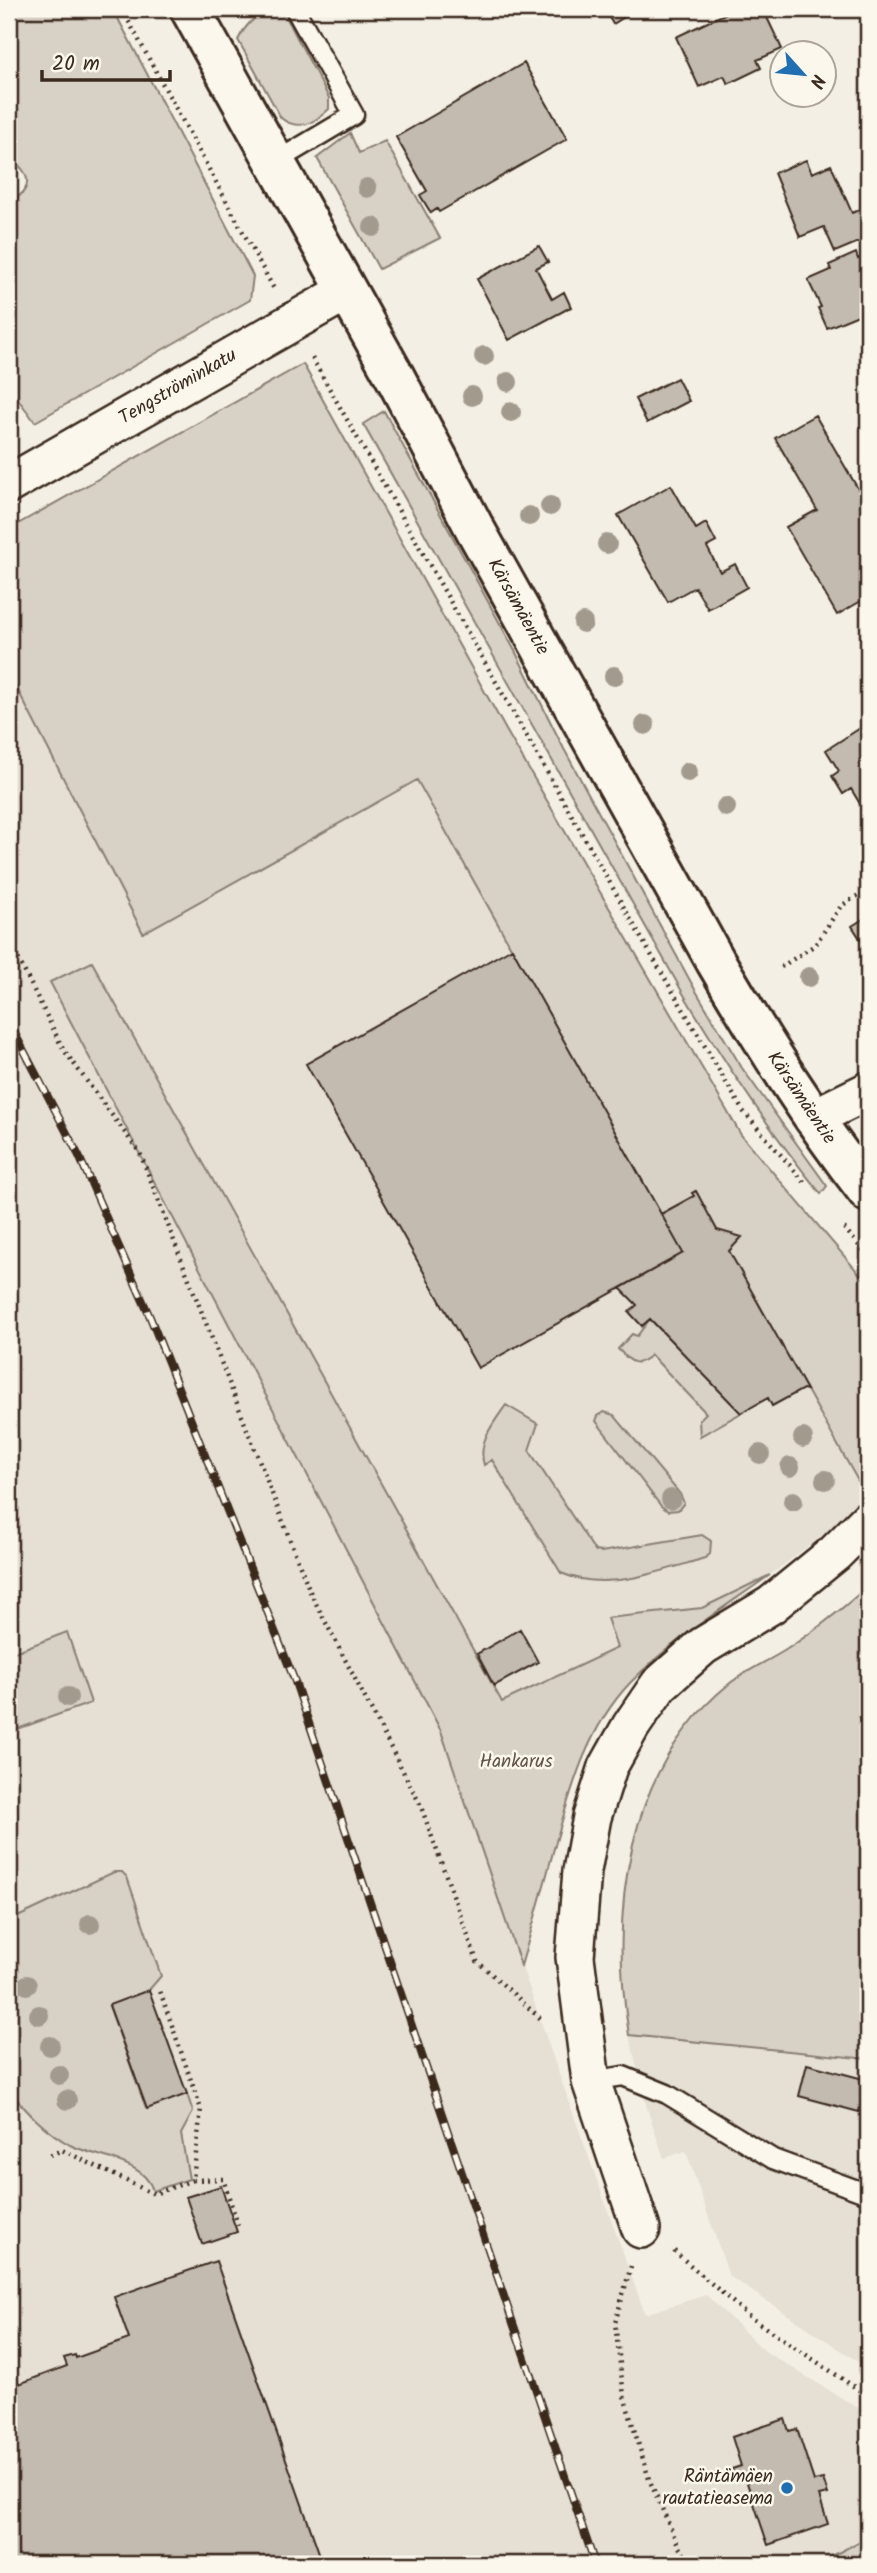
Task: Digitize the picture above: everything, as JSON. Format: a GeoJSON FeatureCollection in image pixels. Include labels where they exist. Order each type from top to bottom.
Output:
{"type":"FeatureCollection","features":[{"type":"Feature","properties":{"kind":"street","name":"Kärsämäentie"},"geometry":{"type":"LineString","coordinates":[[190,9],[692,920],[757,1031],[813,1118],[868,1192]]}},
{"type":"Feature","properties":{"kind":"street","name":"Tengströminkatu"},"geometry":{"type":"LineString","coordinates":[[9,484],[347,291]]}},
{"type":"Feature","properties":{"kind":"street"},"geometry":{"type":"LineString","coordinates":[[813,1118],[868,1091]]}},
{"type":"Feature","properties":{"kind":"street"},"geometry":{"type":"LineString","coordinates":[[641,2229],[590,2071],[575,1957],[582,1871],[592,1817],[608,1767],[631,1726],[659,1685],[703,1646],[771,1605],[835,1553],[868,1520]]}},
{"type":"Feature","properties":{"kind":"lane"},"geometry":{"type":"LineString","coordinates":[[275,162],[354,116],[295,9]]}},
{"type":"Feature","properties":{"kind":"lane"},"geometry":{"type":"LineString","coordinates":[[590,2071],[623,2076],[667,2094],[773,2159],[868,2194]]}},
{"type":"Feature","properties":{"kind":"path"},"geometry":{"type":"LineString","coordinates":[[122,9],[275,290]]}},
{"type":"Feature","properties":{"kind":"path"},"geometry":{"type":"LineString","coordinates":[[310,355],[643,941],[743,1111],[812,1191]]}},
{"type":"Feature","properties":{"kind":"path"},"geometry":{"type":"LineString","coordinates":[[781,967],[815,945],[841,906],[868,889]]}},
{"type":"Feature","properties":{"kind":"path"},"geometry":{"type":"LineString","coordinates":[[9,940],[63,1049],[140,1153],[311,1594],[420,1804],[477,1961],[590,2071]]}},
{"type":"Feature","properties":{"kind":"path"},"geometry":{"type":"LineString","coordinates":[[838,1220],[868,1256]]}},
{"type":"Feature","properties":{"kind":"path"},"geometry":{"type":"LineString","coordinates":[[160,1991],[201,2109],[193,2180]]}},
{"type":"Feature","properties":{"kind":"path"},"geometry":{"type":"LineString","coordinates":[[50,2155],[62,2150],[154,2194],[193,2180],[223,2179],[239,2228]]}},
{"type":"Feature","properties":{"kind":"path"},"geometry":{"type":"LineString","coordinates":[[691,2564],[680,2547],[649,2479],[624,2396],[615,2323],[641,2229],[684,2258],[751,2318],[868,2396]]}},
{"type":"Feature","properties":{"kind":"shaded area"},"geometry":{"type":"Polygon","coordinates":[[[9,673],[143,932],[506,730],[741,1135],[868,1284],[868,1493],[855,1511],[770,1575],[441,1731],[645,2314],[706,2295],[766,2352],[868,2414],[868,2537],[817,2564],[9,2564],[9,673]]]}},
{"type":"Feature","properties":{"kind":"shaded area"},"geometry":{"type":"Polygon","coordinates":[[[629,2035],[868,2059],[868,2368],[729,2276],[686,2151],[664,2158],[647,2108],[629,2035]]]}},
{"type":"Feature","properties":{"kind":"green space"},"geometry":{"type":"Polygon","coordinates":[[[9,9],[113,9],[253,276],[250,300],[35,422],[9,387],[9,201],[23,192],[27,181],[22,169],[9,160],[9,9]]]}},
{"type":"Feature","properties":{"kind":"green space"},"geometry":{"type":"Polygon","coordinates":[[[278,9],[284,13],[329,98],[329,109],[307,124],[294,124],[281,118],[238,40],[254,19],[265,12],[278,9]]]}},
{"type":"Feature","properties":{"kind":"green space"},"geometry":{"type":"Polygon","coordinates":[[[350,133],[359,153],[385,141],[440,238],[379,269],[317,158],[350,133]]]}},
{"type":"Feature","properties":{"kind":"green space"},"geometry":{"type":"Polygon","coordinates":[[[303,364],[506,730],[741,1135],[868,1284],[868,1493],[858,1481],[695,1191],[694,1196],[661,1214],[417,780],[143,933],[9,673],[9,529],[303,364]]]}},
{"type":"Feature","properties":{"kind":"green space"},"geometry":{"type":"Polygon","coordinates":[[[384,411],[693,986],[742,1068],[827,1186],[821,1194],[749,1097],[684,995],[363,424],[384,411]]]}},
{"type":"Feature","properties":{"kind":"green space","name":"Hankarus"},"geometry":{"type":"Polygon","coordinates":[[[92,962],[502,1702],[617,1648],[607,1618],[702,1608],[770,1575],[662,1653],[630,1683],[602,1721],[573,1785],[521,1966],[441,1731],[50,982],[92,962]]]}},
{"type":"Feature","properties":{"kind":"green space"},"geometry":{"type":"Polygon","coordinates":[[[650,1319],[741,1413],[700,1436],[699,1420],[706,1413],[651,1355],[641,1362],[633,1362],[618,1349],[632,1334],[637,1336],[650,1319]]]}},
{"type":"Feature","properties":{"kind":"green space"},"geometry":{"type":"Polygon","coordinates":[[[506,1405],[538,1424],[529,1450],[595,1551],[702,1535],[711,1541],[710,1554],[705,1558],[633,1578],[597,1581],[561,1573],[492,1460],[484,1465],[482,1457],[485,1440],[506,1405]]]}},
{"type":"Feature","properties":{"kind":"green space"},"geometry":{"type":"Polygon","coordinates":[[[604,1412],[614,1415],[680,1494],[684,1503],[678,1510],[668,1511],[661,1506],[596,1421],[604,1412]]]}},
{"type":"Feature","properties":{"kind":"green space"},"geometry":{"type":"Polygon","coordinates":[[[868,1586],[868,2059],[629,2035],[623,1988],[625,1892],[633,1844],[647,1799],[667,1757],[694,1718],[729,1684],[806,1636],[868,1586]]]}},
{"type":"Feature","properties":{"kind":"green space"},"geometry":{"type":"Polygon","coordinates":[[[67,1632],[91,1703],[9,1732],[9,1654],[67,1632]]]}},
{"type":"Feature","properties":{"kind":"green space"},"geometry":{"type":"Polygon","coordinates":[[[114,1872],[122,1872],[127,1877],[161,1976],[149,1990],[109,2006],[146,2108],[187,2094],[193,2112],[181,2134],[189,2179],[153,2191],[148,2180],[130,2166],[70,2145],[52,2134],[9,2090],[9,1921],[114,1872]]]}},
{"type":"Feature","properties":{"kind":"green space"},"geometry":{"type":"Polygon","coordinates":[[[868,2537],[868,2564],[817,2564],[868,2537]]]}},
{"type":"Feature","properties":{"kind":"building"},"geometry":{"type":"Polygon","coordinates":[[[604,9],[637,9],[613,24],[604,9]]]}},
{"type":"Feature","properties":{"kind":"building"},"geometry":{"type":"Polygon","coordinates":[[[735,9],[763,9],[777,38],[768,38],[768,55],[757,60],[761,68],[728,84],[724,76],[699,87],[676,37],[735,9]]]}},
{"type":"Feature","properties":{"kind":"building"},"geometry":{"type":"Polygon","coordinates":[[[524,63],[567,139],[439,212],[437,209],[431,213],[420,195],[427,191],[396,137],[524,63]]]}},
{"type":"Feature","properties":{"kind":"building"},"geometry":{"type":"Polygon","coordinates":[[[806,160],[812,173],[831,165],[852,213],[861,209],[866,211],[868,238],[835,252],[824,227],[800,237],[774,173],[806,160]]]}},
{"type":"Feature","properties":{"kind":"building"},"geometry":{"type":"Polygon","coordinates":[[[539,246],[548,262],[536,268],[552,299],[564,292],[571,307],[509,340],[477,279],[539,246]]]}},
{"type":"Feature","properties":{"kind":"building"},"geometry":{"type":"Polygon","coordinates":[[[856,253],[858,259],[868,254],[868,311],[827,328],[818,308],[821,307],[808,280],[831,270],[829,265],[856,253]]]}},
{"type":"Feature","properties":{"kind":"building"},"geometry":{"type":"Polygon","coordinates":[[[677,378],[689,401],[647,423],[635,399],[677,378]]]}},
{"type":"Feature","properties":{"kind":"building"},"geometry":{"type":"Polygon","coordinates":[[[815,415],[868,506],[868,597],[837,615],[786,527],[817,510],[775,438],[815,415]]]}},
{"type":"Feature","properties":{"kind":"building"},"geometry":{"type":"Polygon","coordinates":[[[671,485],[696,529],[706,523],[716,542],[707,547],[720,572],[735,564],[747,587],[708,609],[695,587],[668,602],[618,515],[671,485]]]}},
{"type":"Feature","properties":{"kind":"building"},"geometry":{"type":"Polygon","coordinates":[[[868,723],[868,817],[851,789],[843,794],[832,776],[839,771],[826,750],[868,723]]]}},
{"type":"Feature","properties":{"kind":"building"},"geometry":{"type":"Polygon","coordinates":[[[868,916],[868,951],[852,926],[868,916]]]}},
{"type":"Feature","properties":{"kind":"building"},"geometry":{"type":"Polygon","coordinates":[[[512,948],[683,1253],[478,1368],[306,1064],[512,948]]]}},
{"type":"Feature","properties":{"kind":"building"},"geometry":{"type":"Polygon","coordinates":[[[696,1191],[717,1230],[742,1237],[729,1251],[807,1390],[803,1389],[772,1406],[768,1398],[741,1413],[650,1319],[642,1326],[629,1312],[637,1305],[620,1288],[683,1253],[661,1214],[694,1196],[692,1193],[696,1191]]]}},
{"type":"Feature","properties":{"kind":"building"},"geometry":{"type":"Polygon","coordinates":[[[520,1629],[538,1662],[494,1686],[477,1654],[520,1629]]]}},
{"type":"Feature","properties":{"kind":"building"},"geometry":{"type":"Polygon","coordinates":[[[149,1990],[187,2094],[147,2109],[109,2005],[149,1990]]]}},
{"type":"Feature","properties":{"kind":"building"},"geometry":{"type":"Polygon","coordinates":[[[807,2064],[867,2080],[859,2112],[799,2096],[807,2064]]]}},
{"type":"Feature","properties":{"kind":"building"},"geometry":{"type":"Polygon","coordinates":[[[221,2186],[237,2232],[202,2244],[186,2197],[221,2186]]]}},
{"type":"Feature","properties":{"kind":"building"},"geometry":{"type":"Polygon","coordinates":[[[216,2261],[323,2564],[9,2564],[9,2355],[19,2384],[67,2366],[64,2358],[75,2355],[76,2358],[129,2339],[114,2297],[216,2261]]]}},
{"type":"Feature","properties":{"kind":"building","name":"Räntämäen rautatieasema"},"geometry":{"type":"Polygon","coordinates":[[[785,2419],[789,2431],[797,2429],[814,2481],[823,2479],[828,2494],[819,2496],[828,2524],[768,2545],[745,2477],[735,2480],[732,2469],[741,2466],[732,2437],[785,2419]]]}},
{"type":"Feature","properties":{"kind":"railway"},"geometry":{"type":"LineString","coordinates":[[9,1022],[79,1156],[150,1317],[294,1679],[595,2564]]}},
{"type":"Feature","properties":{"kind":"place","name":"Räntämäen rautatieasema"},"geometry":{"type":"Point","coordinates":[787,2488]}}]}
